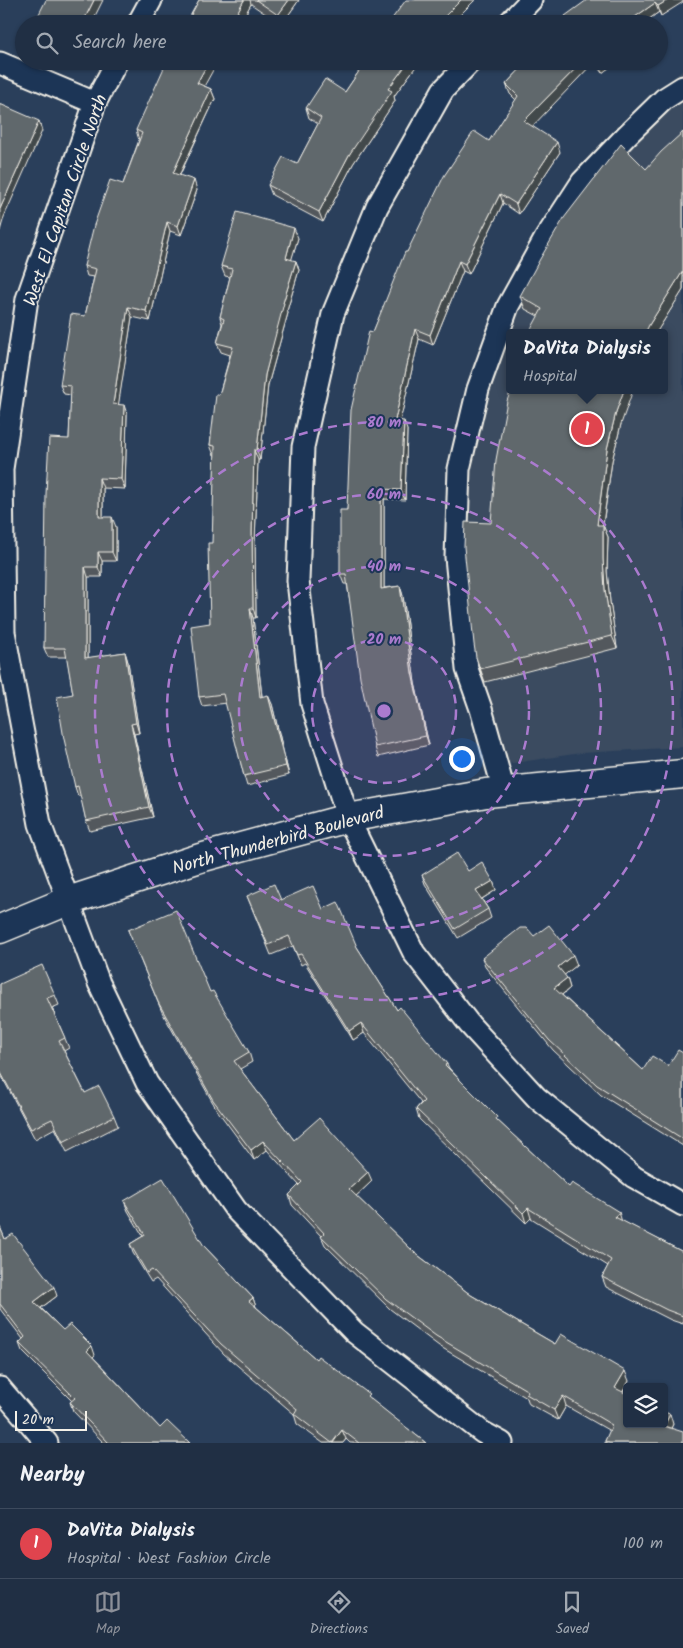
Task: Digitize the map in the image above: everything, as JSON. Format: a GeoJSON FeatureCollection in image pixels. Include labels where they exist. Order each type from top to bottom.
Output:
{"type":"FeatureCollection","features":[{"type":"Feature","properties":{"kind":"street"},"geometry":{"type":"LineString","coordinates":[[143,15],[151,0]]}},
{"type":"Feature","properties":{"kind":"street"},"geometry":{"type":"LineString","coordinates":[[517,15],[531,0]]}},
{"type":"Feature","properties":{"kind":"street"},"geometry":{"type":"LineString","coordinates":[[0,63],[15,69]]}},
{"type":"Feature","properties":{"kind":"street"},"geometry":{"type":"LineString","coordinates":[[17,70],[95,102]]}},
{"type":"Feature","properties":{"kind":"street","name":"West El Capitan Circle North"},"geometry":{"type":"LineString","coordinates":[[112,70],[95,102],[28,299],[2,469],[4,632],[40,824],[98,983],[148,1083],[236,1210],[354,1332],[482,1432],[502,1443]]}},
{"type":"Feature","properties":{"kind":"street"},"geometry":{"type":"LineString","coordinates":[[462,70],[443,90],[377,207],[333,314],[303,447],[298,581],[312,704],[348,818],[414,953],[470,1025],[537,1098],[634,1176],[683,1205]]}},
{"type":"Feature","properties":{"kind":"street"},"geometry":{"type":"LineString","coordinates":[[504,791],[481,709],[467,669],[456,557],[459,469],[478,390],[508,306],[545,239],[582,182],[664,99],[683,87]]}},
{"type":"Feature","properties":{"kind":"street","name":"North Thunderbird Boulevard"},"geometry":{"type":"LineString","coordinates":[[0,928],[68,901],[200,858],[348,818],[486,793],[683,774]]}},
{"type":"Feature","properties":{"kind":"street"},"geometry":{"type":"LineString","coordinates":[[0,1388],[47,1443]]}},
{"type":"Feature","properties":{"kind":"shaded area"},"geometry":{"type":"Polygon","coordinates":[[[683,70],[683,747],[581,753],[487,767],[463,684],[469,392],[483,339],[512,276],[536,234],[580,172],[628,116],[683,70]]]}},
{"type":"Feature","properties":{"kind":"building"},"geometry":{"type":"Polygon","coordinates":[[[46,0],[94,0],[86,15],[38,15],[46,0]]]}},
{"type":"Feature","properties":{"kind":"building"},"geometry":{"type":"Polygon","coordinates":[[[199,0],[244,0],[236,15],[191,15],[199,0]]]}},
{"type":"Feature","properties":{"kind":"building"},"geometry":{"type":"Polygon","coordinates":[[[256,0],[289,0],[278,15],[256,0]]]}},
{"type":"Feature","properties":{"kind":"building"},"geometry":{"type":"Polygon","coordinates":[[[406,0],[461,0],[446,15],[395,15],[406,0]]]}},
{"type":"Feature","properties":{"kind":"building"},"geometry":{"type":"Polygon","coordinates":[[[587,0],[668,0],[658,6],[655,3],[638,15],[566,15],[587,0]]]}},
{"type":"Feature","properties":{"kind":"building"},"geometry":{"type":"Polygon","coordinates":[[[163,70],[204,70],[197,83],[211,89],[173,173],[194,180],[178,226],[167,222],[146,311],[128,307],[113,404],[124,405],[121,479],[99,478],[99,517],[112,517],[112,552],[98,552],[98,567],[85,567],[85,658],[125,652],[136,723],[131,724],[149,807],[86,821],[78,786],[75,787],[57,697],[73,694],[65,648],[44,648],[46,494],[49,438],[69,439],[71,386],[60,385],[71,314],[85,316],[96,269],[84,266],[94,225],[110,180],[123,184],[142,133],[136,130],[163,70]]]}},
{"type":"Feature","properties":{"kind":"building"},"geometry":{"type":"Polygon","coordinates":[[[360,70],[402,70],[388,89],[392,91],[349,155],[319,212],[268,185],[283,157],[297,164],[321,118],[306,108],[325,79],[345,92],[360,70]]]}},
{"type":"Feature","properties":{"kind":"building"},"geometry":{"type":"Polygon","coordinates":[[[519,70],[574,70],[524,121],[557,142],[516,204],[500,194],[465,264],[459,261],[430,335],[415,329],[395,420],[404,421],[401,490],[381,489],[381,589],[400,586],[412,673],[426,736],[375,747],[360,677],[346,574],[340,574],[340,510],[347,510],[351,410],[369,331],[373,332],[405,252],[407,252],[444,176],[474,131],[489,141],[518,96],[506,84],[519,70]]]}},
{"type":"Feature","properties":{"kind":"building"},"geometry":{"type":"Polygon","coordinates":[[[0,104],[39,121],[0,209],[0,104]]]}},
{"type":"Feature","properties":{"kind":"building"},"geometry":{"type":"Polygon","coordinates":[[[683,132],[683,271],[647,329],[531,329],[542,309],[520,296],[564,218],[621,144],[646,169],[683,132]]]}},
{"type":"Feature","properties":{"kind":"building"},"geometry":{"type":"Polygon","coordinates":[[[237,212],[294,228],[286,258],[296,261],[283,303],[265,375],[257,450],[254,450],[253,608],[250,608],[260,697],[268,695],[286,766],[244,776],[223,694],[199,697],[191,626],[210,623],[208,543],[212,543],[215,446],[210,445],[216,395],[219,395],[233,347],[217,343],[224,319],[220,317],[232,269],[221,266],[237,212]]]}},
{"type":"Feature","properties":{"kind":"building"},"geometry":{"type":"Polygon","coordinates":[[[510,394],[623,394],[607,449],[597,525],[603,525],[605,590],[612,636],[480,669],[474,644],[464,547],[465,522],[491,523],[496,460],[510,394]]]}},
{"type":"Feature","properties":{"kind":"building"},"geometry":{"type":"Polygon","coordinates":[[[457,853],[468,871],[482,862],[493,881],[476,891],[488,909],[455,929],[422,875],[457,853]]]}},
{"type":"Feature","properties":{"kind":"building"},"geometry":{"type":"Polygon","coordinates":[[[274,884],[281,900],[313,886],[323,909],[338,902],[357,947],[397,1010],[400,1007],[447,1064],[445,1065],[497,1117],[496,1119],[569,1187],[572,1183],[619,1212],[615,1217],[683,1252],[683,1316],[667,1310],[602,1277],[611,1260],[528,1208],[523,1213],[416,1109],[424,1101],[361,1023],[349,1031],[301,954],[297,955],[289,936],[268,945],[247,896],[274,884]]]}},
{"type":"Feature","properties":{"kind":"building"},"geometry":{"type":"Polygon","coordinates":[[[176,910],[210,992],[213,991],[249,1052],[234,1061],[294,1140],[319,1118],[368,1172],[349,1189],[415,1253],[471,1295],[555,1344],[561,1334],[625,1371],[615,1388],[623,1392],[623,1428],[668,1427],[683,1432],[683,1443],[609,1443],[605,1441],[612,1425],[563,1396],[554,1410],[526,1394],[528,1391],[436,1336],[386,1299],[321,1236],[324,1233],[289,1195],[302,1182],[263,1141],[251,1150],[213,1100],[158,1002],[128,930],[176,910]]]}},
{"type":"Feature","properties":{"kind":"building"},"geometry":{"type":"Polygon","coordinates":[[[549,925],[573,955],[558,967],[567,978],[554,988],[643,1070],[652,1056],[668,1066],[678,1050],[683,1053],[683,1139],[597,1085],[549,1040],[482,958],[520,928],[527,928],[534,936],[549,925]]]}},
{"type":"Feature","properties":{"kind":"building"},"geometry":{"type":"Polygon","coordinates":[[[42,965],[55,995],[47,998],[65,1038],[59,1041],[85,1093],[99,1086],[114,1116],[63,1142],[52,1119],[31,1129],[0,1071],[0,984],[42,965]]]}},
{"type":"Feature","properties":{"kind":"building"},"geometry":{"type":"Polygon","coordinates":[[[163,1178],[204,1246],[253,1298],[249,1301],[316,1359],[318,1356],[369,1394],[367,1396],[426,1443],[359,1443],[342,1430],[332,1443],[294,1414],[297,1409],[221,1344],[152,1270],[147,1273],[130,1244],[145,1235],[124,1201],[163,1178]]]}},
{"type":"Feature","properties":{"kind":"building"},"geometry":{"type":"Polygon","coordinates":[[[0,1227],[5,1239],[13,1234],[54,1287],[34,1302],[63,1330],[70,1324],[92,1346],[87,1351],[160,1428],[167,1421],[190,1443],[109,1443],[70,1402],[75,1398],[19,1343],[25,1337],[0,1304],[0,1227]]]}},
{"type":"Feature","properties":{"kind":"place","name":"DaVita Dialysis"},"geometry":{"type":"Point","coordinates":[587,429]}}]}
